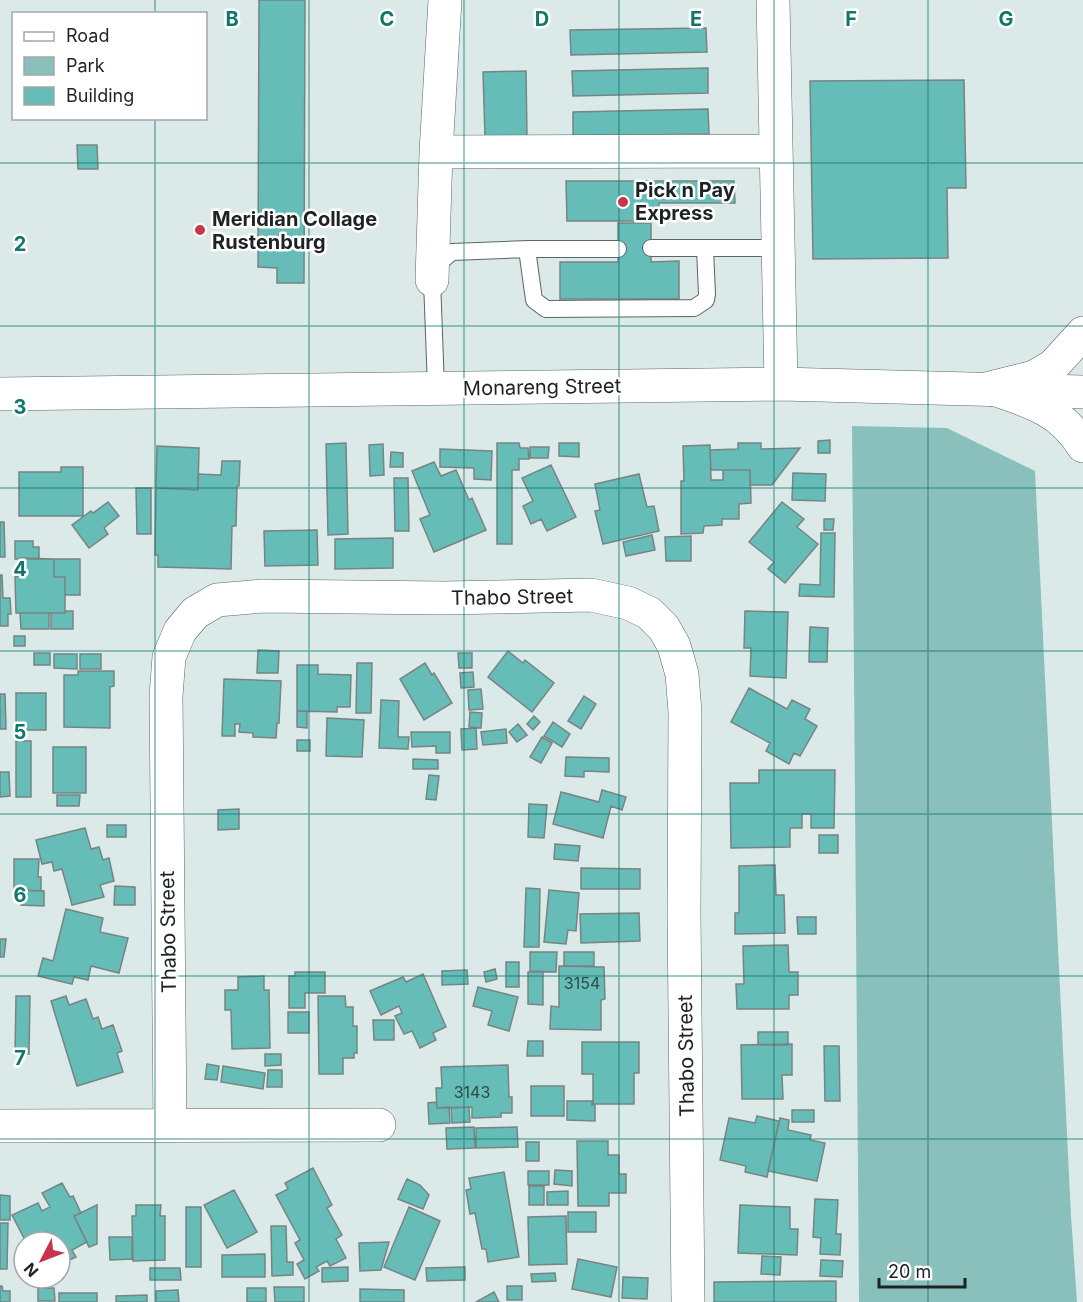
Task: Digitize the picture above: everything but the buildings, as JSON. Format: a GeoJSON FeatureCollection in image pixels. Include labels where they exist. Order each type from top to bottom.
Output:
{"type":"FeatureCollection","features":[{"type":"Feature","properties":{"kind":"street"},"geometry":{"type":"LineString","coordinates":[[432,280],[436,152],[445,0]]}},
{"type":"Feature","properties":{"kind":"street"},"geometry":{"type":"LineString","coordinates":[[773,0],[781,384]]}},
{"type":"Feature","properties":{"kind":"street"},"geometry":{"type":"LineString","coordinates":[[436,152],[776,151]]}},
{"type":"Feature","properties":{"kind":"street"},"geometry":{"type":"LineString","coordinates":[[990,388],[1034,377],[1053,366],[1083,333]]}},
{"type":"Feature","properties":{"kind":"street","name":"Monareng Street"},"geometry":{"type":"LineString","coordinates":[[0,394],[781,384],[1083,392]]}},
{"type":"Feature","properties":{"kind":"street"},"geometry":{"type":"LineString","coordinates":[[990,388],[1036,403],[1072,429],[1083,446]]}},
{"type":"Feature","properties":{"kind":"street","name":"Thabo Street"},"geometry":{"type":"LineString","coordinates":[[170,1124],[166,696],[169,657],[180,631],[195,613],[217,600],[262,596],[444,598],[591,595],[628,603],[649,613],[664,628],[674,646],[682,674],[685,712],[684,914],[688,1302]]}},
{"type":"Feature","properties":{"kind":"street"},"geometry":{"type":"LineString","coordinates":[[0,1126],[379,1125]]}},
{"type":"Feature","properties":{"kind":"lane"},"geometry":{"type":"LineString","coordinates":[[651,248],[778,248]]}},
{"type":"Feature","properties":{"kind":"lane"},"geometry":{"type":"LineString","coordinates":[[527,249],[534,300],[546,309],[569,309],[694,308],[706,300],[705,249]]}},
{"type":"Feature","properties":{"kind":"lane"},"geometry":{"type":"LineString","coordinates":[[436,388],[432,280],[439,262],[452,252],[618,249]]}},
{"type":"Feature","properties":{"kind":"green space"},"geometry":{"type":"Polygon","coordinates":[[[852,426],[947,428],[1035,471],[1077,1302],[859,1302],[852,426]]]}},
{"type":"Feature","properties":{"kind":"place","name":"Pick n Pay Express"},"geometry":{"type":"Point","coordinates":[623,202]}},
{"type":"Feature","properties":{"kind":"place","name":"Meridian Collage Rustenburg"},"geometry":{"type":"Point","coordinates":[200,230]}}]}
